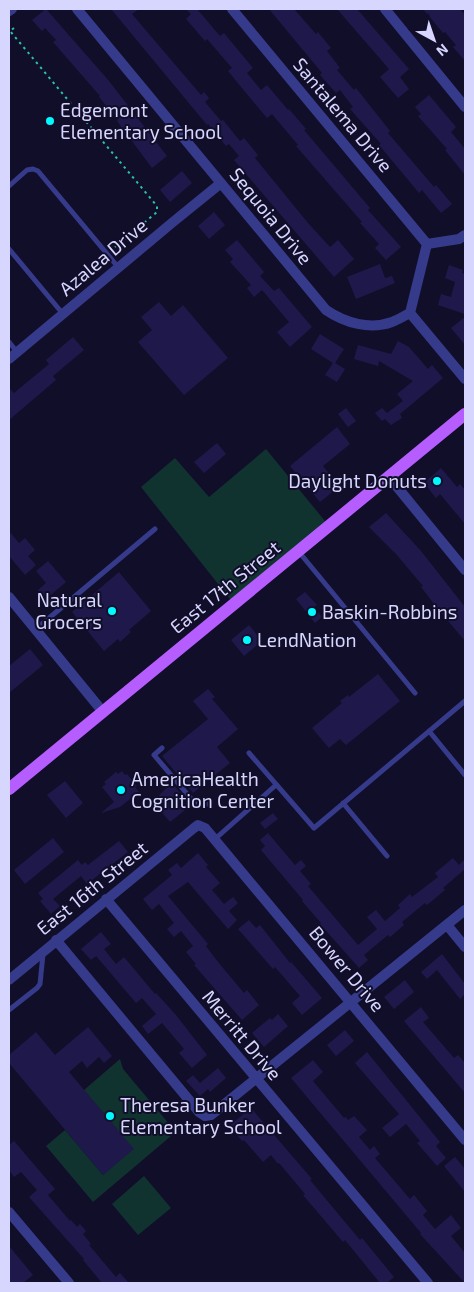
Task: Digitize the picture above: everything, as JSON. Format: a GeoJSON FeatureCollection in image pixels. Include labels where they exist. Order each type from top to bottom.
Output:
{"type":"FeatureCollection","features":[{"type":"Feature","properties":{"kind":"main road","name":"East 17th Street"},"geometry":{"type":"LineString","coordinates":[[9,789],[465,414]]}},
{"type":"Feature","properties":{"kind":"street","name":"Sequoia Drive"},"geometry":{"type":"LineString","coordinates":[[76,9],[326,310],[348,322],[362,325],[392,322],[410,313]]}},
{"type":"Feature","properties":{"kind":"street","name":"Santalema Drive"},"geometry":{"type":"LineString","coordinates":[[232,9],[427,244]]}},
{"type":"Feature","properties":{"kind":"street"},"geometry":{"type":"LineString","coordinates":[[385,9],[465,107]]}},
{"type":"Feature","properties":{"kind":"street","name":"Azalea Drive"},"geometry":{"type":"LineString","coordinates":[[13,356],[118,267],[222,183]]}},
{"type":"Feature","properties":{"kind":"street"},"geometry":{"type":"LineString","coordinates":[[465,235],[460,239],[427,244],[410,313],[465,379]]}},
{"type":"Feature","properties":{"kind":"street"},"geometry":{"type":"LineString","coordinates":[[389,477],[465,570]]}},
{"type":"Feature","properties":{"kind":"street"},"geometry":{"type":"LineString","coordinates":[[9,597],[103,712]]}},
{"type":"Feature","properties":{"kind":"street","name":"Bower Drive"},"geometry":{"type":"LineString","coordinates":[[198,825],[205,828],[215,839],[465,1140]]}},
{"type":"Feature","properties":{"kind":"street","name":"East 16th Street"},"geometry":{"type":"LineString","coordinates":[[9,980],[198,825]]}},
{"type":"Feature","properties":{"kind":"street","name":"Merritt Drive"},"geometry":{"type":"LineString","coordinates":[[106,899],[428,1283]]}},
{"type":"Feature","properties":{"kind":"street"},"geometry":{"type":"LineString","coordinates":[[56,940],[204,1116],[211,1115],[465,910]]}},
{"type":"Feature","properties":{"kind":"street"},"geometry":{"type":"LineString","coordinates":[[447,925],[465,947]]}},
{"type":"Feature","properties":{"kind":"street"},"geometry":{"type":"LineString","coordinates":[[9,1212],[69,1283]]}},
{"type":"Feature","properties":{"kind":"lane"},"geometry":{"type":"LineString","coordinates":[[9,186],[27,170],[33,168],[38,171],[118,267]]}},
{"type":"Feature","properties":{"kind":"lane"},"geometry":{"type":"LineString","coordinates":[[9,250],[63,314]]}},
{"type":"Feature","properties":{"kind":"lane"},"geometry":{"type":"LineString","coordinates":[[9,342],[13,356]]}},
{"type":"Feature","properties":{"kind":"lane"},"geometry":{"type":"LineString","coordinates":[[36,630],[155,529]]}},
{"type":"Feature","properties":{"kind":"lane"},"geometry":{"type":"LineString","coordinates":[[298,552],[415,694]]}},
{"type":"Feature","properties":{"kind":"lane"},"geometry":{"type":"LineString","coordinates":[[249,753],[314,828],[465,701]]}},
{"type":"Feature","properties":{"kind":"lane"},"geometry":{"type":"LineString","coordinates":[[429,730],[465,775]]}},
{"type":"Feature","properties":{"kind":"lane"},"geometry":{"type":"LineString","coordinates":[[162,748],[154,755],[194,802],[207,804]]}},
{"type":"Feature","properties":{"kind":"lane"},"geometry":{"type":"LineString","coordinates":[[215,839],[276,785]]}},
{"type":"Feature","properties":{"kind":"lane"},"geometry":{"type":"LineString","coordinates":[[343,803],[386,856]]}},
{"type":"Feature","properties":{"kind":"lane"},"geometry":{"type":"LineString","coordinates":[[9,1010],[40,984],[43,951]]}},
{"type":"Feature","properties":{"kind":"path"},"geometry":{"type":"LineString","coordinates":[[14,28],[9,31],[157,206],[157,212],[115,247]]}},
{"type":"Feature","properties":{"kind":"green space"},"geometry":{"type":"Polygon","coordinates":[[[266,449],[329,526],[234,604],[141,487],[175,458],[209,497],[266,449]]]}},
{"type":"Feature","properties":{"kind":"green space"},"geometry":{"type":"Polygon","coordinates":[[[120,1059],[123,1069],[170,1125],[184,1125],[93,1202],[46,1146],[65,1130],[103,1175],[133,1149],[84,1090],[120,1059]]]}},
{"type":"Feature","properties":{"kind":"green space"},"geometry":{"type":"Polygon","coordinates":[[[144,1176],[171,1208],[138,1235],[112,1204],[144,1176]]]}},
{"type":"Feature","properties":{"kind":"building"},"geometry":{"type":"Polygon","coordinates":[[[46,9],[109,81],[167,156],[152,168],[100,96],[53,42],[56,40],[45,28],[42,31],[32,20],[46,9]]]}},
{"type":"Feature","properties":{"kind":"building"},"geometry":{"type":"Polygon","coordinates":[[[111,9],[139,9],[132,14],[201,95],[204,92],[209,98],[205,102],[221,121],[223,120],[240,141],[244,138],[258,155],[255,158],[308,223],[330,247],[338,240],[354,259],[334,277],[234,160],[239,156],[229,144],[226,146],[207,125],[111,9]]]}},
{"type":"Feature","properties":{"kind":"building"},"geometry":{"type":"Polygon","coordinates":[[[186,9],[197,9],[220,36],[224,33],[253,68],[247,73],[261,90],[267,85],[306,129],[304,130],[370,208],[368,210],[401,247],[386,260],[375,248],[379,244],[360,223],[362,222],[296,146],[298,145],[272,114],[267,118],[228,71],[232,68],[207,39],[205,41],[186,19],[191,14],[186,9]]]}},
{"type":"Feature","properties":{"kind":"building"},"geometry":{"type":"Polygon","coordinates":[[[269,9],[294,9],[316,34],[318,32],[331,48],[327,51],[340,68],[337,70],[354,90],[356,88],[390,131],[388,133],[434,187],[436,185],[452,204],[441,213],[422,190],[419,193],[379,145],[381,144],[350,109],[353,107],[340,90],[336,93],[320,75],[322,73],[269,9]]]}},
{"type":"Feature","properties":{"kind":"building"},"geometry":{"type":"Polygon","coordinates":[[[337,9],[357,9],[409,69],[400,77],[409,89],[398,98],[380,77],[389,69],[337,9]]]}},
{"type":"Feature","properties":{"kind":"building"},"geometry":{"type":"Polygon","coordinates":[[[423,9],[460,9],[465,15],[465,61],[453,47],[456,45],[423,9]]]}},
{"type":"Feature","properties":{"kind":"building"},"geometry":{"type":"Polygon","coordinates":[[[429,95],[456,127],[451,132],[465,149],[465,175],[445,150],[447,149],[418,116],[421,114],[415,107],[429,95]]]}},
{"type":"Feature","properties":{"kind":"building"},"geometry":{"type":"Polygon","coordinates":[[[182,171],[192,183],[170,202],[160,190],[182,171]]]}},
{"type":"Feature","properties":{"kind":"building"},"geometry":{"type":"Polygon","coordinates":[[[214,212],[225,225],[209,239],[198,226],[214,212]]]}},
{"type":"Feature","properties":{"kind":"building"},"geometry":{"type":"Polygon","coordinates":[[[237,240],[264,272],[260,276],[274,291],[279,288],[312,327],[290,347],[277,332],[289,322],[262,290],[254,297],[247,288],[251,285],[230,262],[233,259],[225,250],[237,240]]]}},
{"type":"Feature","properties":{"kind":"building"},"geometry":{"type":"Polygon","coordinates":[[[380,264],[385,278],[392,276],[395,283],[356,299],[347,277],[380,264]]]}},
{"type":"Feature","properties":{"kind":"building"},"geometry":{"type":"Polygon","coordinates":[[[449,265],[463,270],[462,273],[465,274],[465,314],[438,305],[441,294],[451,297],[455,282],[445,278],[449,265]]]}},
{"type":"Feature","properties":{"kind":"building"},"geometry":{"type":"Polygon","coordinates":[[[159,302],[171,316],[183,305],[228,358],[184,395],[138,342],[152,330],[141,317],[159,302]]]}},
{"type":"Feature","properties":{"kind":"building"},"geometry":{"type":"Polygon","coordinates":[[[465,317],[465,345],[451,328],[465,317]]]}},
{"type":"Feature","properties":{"kind":"building"},"geometry":{"type":"Polygon","coordinates":[[[320,334],[344,349],[335,363],[345,369],[337,382],[325,375],[333,363],[311,349],[320,334]]]}},
{"type":"Feature","properties":{"kind":"building"},"geometry":{"type":"Polygon","coordinates":[[[73,337],[84,350],[53,376],[56,380],[9,420],[9,388],[14,393],[49,364],[46,360],[73,337]]]}},
{"type":"Feature","properties":{"kind":"building"},"geometry":{"type":"Polygon","coordinates":[[[398,341],[409,347],[428,369],[432,365],[443,378],[400,414],[402,418],[391,425],[385,419],[382,421],[375,413],[382,408],[387,413],[403,401],[397,394],[413,381],[379,361],[378,366],[354,359],[358,345],[391,354],[398,341]]]}},
{"type":"Feature","properties":{"kind":"building"},"geometry":{"type":"Polygon","coordinates":[[[346,408],[356,421],[348,427],[338,414],[346,408]]]}},
{"type":"Feature","properties":{"kind":"building"},"geometry":{"type":"Polygon","coordinates":[[[337,427],[350,444],[323,466],[340,486],[320,502],[290,466],[337,427]]]}},
{"type":"Feature","properties":{"kind":"building"},"geometry":{"type":"Polygon","coordinates":[[[217,443],[226,454],[204,473],[194,462],[217,443]]]}},
{"type":"Feature","properties":{"kind":"building"},"geometry":{"type":"Polygon","coordinates":[[[441,468],[457,487],[460,484],[465,490],[465,524],[440,494],[436,498],[424,483],[441,468]]]}},
{"type":"Feature","properties":{"kind":"building"},"geometry":{"type":"Polygon","coordinates":[[[386,513],[421,551],[465,607],[465,641],[421,587],[423,586],[396,554],[369,527],[386,513]]]}},
{"type":"Feature","properties":{"kind":"building"},"geometry":{"type":"Polygon","coordinates":[[[9,531],[19,543],[25,538],[35,550],[28,556],[36,565],[25,575],[9,556],[9,531]]]}},
{"type":"Feature","properties":{"kind":"building"},"geometry":{"type":"Polygon","coordinates":[[[48,561],[66,582],[46,599],[38,590],[46,583],[36,571],[48,561]]]}},
{"type":"Feature","properties":{"kind":"building","name":"Natural Grocers"},"geometry":{"type":"Polygon","coordinates":[[[119,572],[151,611],[129,630],[131,632],[120,642],[118,639],[104,651],[72,612],[119,572]]]}},
{"type":"Feature","properties":{"kind":"building","name":"Baskin-Robbins"},"geometry":{"type":"Polygon","coordinates":[[[305,592],[317,605],[314,607],[322,617],[315,623],[296,599],[305,592]]]}},
{"type":"Feature","properties":{"kind":"building","name":"LendNation"},"geometry":{"type":"Polygon","coordinates":[[[249,625],[262,641],[244,656],[231,640],[249,625]]]}},
{"type":"Feature","properties":{"kind":"building"},"geometry":{"type":"Polygon","coordinates":[[[30,649],[43,665],[9,693],[9,666],[30,649]]]}},
{"type":"Feature","properties":{"kind":"building"},"geometry":{"type":"Polygon","coordinates":[[[378,674],[400,701],[346,745],[340,739],[329,748],[312,728],[342,703],[340,701],[348,695],[349,697],[378,674]]]}},
{"type":"Feature","properties":{"kind":"building"},"geometry":{"type":"Polygon","coordinates":[[[208,689],[215,697],[212,699],[238,729],[217,747],[230,763],[193,793],[162,756],[208,719],[193,701],[208,689]]]}},
{"type":"Feature","properties":{"kind":"building","name":"AmericaHealth Cognition Center"},"geometry":{"type":"Polygon","coordinates":[[[122,771],[137,786],[135,787],[139,792],[120,807],[101,813],[114,802],[102,787],[106,784],[104,782],[116,772],[118,774],[122,771]]]}},
{"type":"Feature","properties":{"kind":"building"},"geometry":{"type":"Polygon","coordinates":[[[65,781],[83,803],[66,818],[47,795],[65,781]]]}},
{"type":"Feature","properties":{"kind":"building"},"geometry":{"type":"Polygon","coordinates":[[[172,783],[180,793],[174,798],[185,810],[170,822],[159,809],[166,803],[159,795],[172,783]]]}},
{"type":"Feature","properties":{"kind":"building"},"geometry":{"type":"Polygon","coordinates":[[[273,813],[278,819],[265,829],[260,823],[273,813]]]}},
{"type":"Feature","properties":{"kind":"building"},"geometry":{"type":"Polygon","coordinates":[[[268,833],[295,865],[301,860],[306,866],[300,871],[311,884],[308,886],[358,945],[377,929],[367,917],[376,910],[385,921],[400,908],[398,905],[410,894],[412,897],[438,877],[435,873],[453,858],[459,865],[465,859],[465,869],[443,888],[445,890],[427,905],[425,903],[402,922],[404,925],[390,937],[388,935],[364,955],[368,960],[359,968],[320,924],[303,900],[261,850],[265,846],[260,840],[268,833]]]}},
{"type":"Feature","properties":{"kind":"building"},"geometry":{"type":"Polygon","coordinates":[[[53,838],[64,852],[25,884],[14,870],[53,838]]]}},
{"type":"Feature","properties":{"kind":"building"},"geometry":{"type":"Polygon","coordinates":[[[119,841],[128,852],[87,884],[81,876],[53,899],[60,906],[51,914],[40,901],[43,899],[38,893],[78,860],[82,865],[85,862],[88,865],[119,841]]]}},
{"type":"Feature","properties":{"kind":"building"},"geometry":{"type":"Polygon","coordinates":[[[198,853],[208,865],[206,867],[220,883],[212,890],[224,904],[233,897],[238,903],[229,911],[237,920],[228,929],[188,882],[168,896],[208,944],[206,946],[218,962],[244,993],[247,990],[259,1005],[242,1020],[194,965],[196,964],[186,952],[193,946],[181,931],[174,937],[167,929],[174,923],[159,904],[152,910],[143,899],[172,875],[168,870],[177,863],[181,868],[198,853]]]}},
{"type":"Feature","properties":{"kind":"building"},"geometry":{"type":"Polygon","coordinates":[[[249,920],[256,928],[260,925],[290,963],[322,998],[302,1015],[292,1003],[300,996],[238,929],[249,920]]]}},
{"type":"Feature","properties":{"kind":"building"},"geometry":{"type":"Polygon","coordinates":[[[101,932],[111,944],[104,949],[116,964],[124,957],[155,994],[176,1015],[207,1055],[192,1068],[179,1053],[184,1049],[162,1023],[148,1034],[142,1026],[156,1014],[142,998],[136,1003],[96,956],[91,960],[81,949],[101,932]]]}},
{"type":"Feature","properties":{"kind":"building"},"geometry":{"type":"Polygon","coordinates":[[[442,954],[465,984],[465,994],[460,999],[437,970],[427,979],[421,972],[442,954]]]}},
{"type":"Feature","properties":{"kind":"building"},"geometry":{"type":"Polygon","coordinates":[[[405,980],[414,992],[394,1009],[384,997],[405,980]]]}},
{"type":"Feature","properties":{"kind":"building"},"geometry":{"type":"Polygon","coordinates":[[[421,1007],[429,1018],[423,1022],[454,1058],[458,1055],[465,1063],[465,1093],[404,1021],[421,1007]]]}},
{"type":"Feature","properties":{"kind":"building"},"geometry":{"type":"Polygon","coordinates":[[[278,1014],[288,1026],[264,1047],[252,1033],[278,1014]]]}},
{"type":"Feature","properties":{"kind":"building"},"geometry":{"type":"Polygon","coordinates":[[[88,1027],[112,1056],[104,1063],[99,1057],[87,1068],[82,1061],[69,1072],[134,1149],[103,1175],[9,1063],[9,1055],[36,1032],[55,1055],[88,1027]]]}},
{"type":"Feature","properties":{"kind":"building"},"geometry":{"type":"Polygon","coordinates":[[[345,1030],[354,1041],[336,1056],[327,1045],[345,1030]]]}},
{"type":"Feature","properties":{"kind":"building"},"geometry":{"type":"Polygon","coordinates":[[[367,1052],[440,1142],[436,1146],[446,1158],[437,1166],[417,1143],[420,1141],[406,1124],[390,1137],[382,1128],[399,1114],[355,1063],[367,1052]]]}},
{"type":"Feature","properties":{"kind":"building"},"geometry":{"type":"Polygon","coordinates":[[[313,1060],[323,1072],[313,1081],[344,1118],[346,1117],[348,1120],[354,1116],[367,1130],[359,1137],[370,1150],[374,1146],[380,1154],[375,1158],[410,1199],[414,1195],[427,1211],[423,1215],[435,1229],[451,1215],[461,1228],[451,1236],[465,1253],[465,1283],[420,1234],[291,1078],[313,1060]]]}},
{"type":"Feature","properties":{"kind":"building"},"geometry":{"type":"Polygon","coordinates":[[[218,1068],[226,1078],[210,1092],[208,1089],[200,1096],[186,1081],[193,1075],[200,1083],[218,1068]]]}},
{"type":"Feature","properties":{"kind":"building"},"geometry":{"type":"Polygon","coordinates":[[[251,1108],[312,1179],[310,1180],[360,1240],[362,1238],[394,1277],[387,1283],[380,1283],[345,1240],[343,1242],[271,1155],[263,1162],[229,1126],[251,1108]]]}},
{"type":"Feature","properties":{"kind":"building"},"geometry":{"type":"Polygon","coordinates":[[[14,1141],[55,1189],[48,1195],[70,1221],[77,1227],[80,1224],[86,1231],[83,1234],[91,1244],[89,1245],[116,1277],[120,1273],[129,1283],[102,1283],[84,1259],[29,1197],[37,1190],[21,1172],[14,1177],[9,1170],[9,1145],[14,1141]]]}},
{"type":"Feature","properties":{"kind":"building"},"geometry":{"type":"Polygon","coordinates":[[[455,1157],[465,1169],[465,1192],[444,1166],[455,1157]]]}},
{"type":"Feature","properties":{"kind":"building"},"geometry":{"type":"Polygon","coordinates":[[[9,1246],[33,1275],[23,1283],[11,1283],[9,1281],[9,1246]]]}},
{"type":"Feature","properties":{"kind":"place","name":"Edgemont Elementary School"},"geometry":{"type":"Point","coordinates":[50,121]}},
{"type":"Feature","properties":{"kind":"place","name":"Daylight Donuts"},"geometry":{"type":"Point","coordinates":[437,481]}},
{"type":"Feature","properties":{"kind":"place","name":"Natural Grocers"},"geometry":{"type":"Point","coordinates":[112,611]}},
{"type":"Feature","properties":{"kind":"place","name":"Baskin-Robbins"},"geometry":{"type":"Point","coordinates":[312,612]}},
{"type":"Feature","properties":{"kind":"place","name":"LendNation"},"geometry":{"type":"Point","coordinates":[247,640]}},
{"type":"Feature","properties":{"kind":"place","name":"AmericaHealth Cognition Center"},"geometry":{"type":"Point","coordinates":[121,790]}},
{"type":"Feature","properties":{"kind":"place","name":"Theresa Bunker Elementary School"},"geometry":{"type":"Point","coordinates":[110,1116]}}]}
